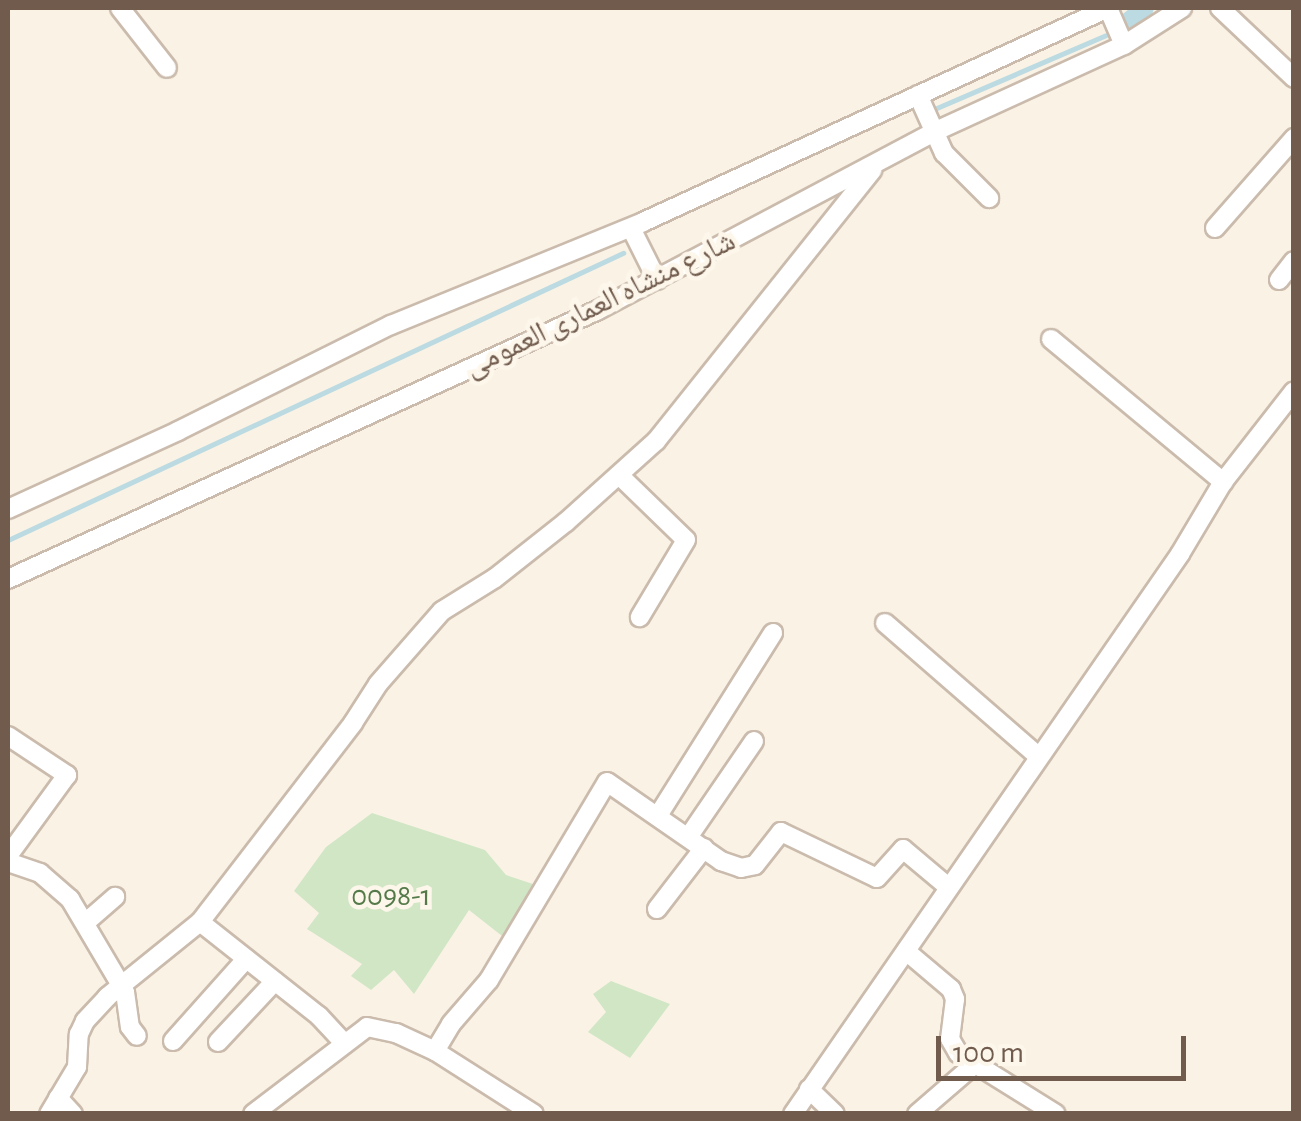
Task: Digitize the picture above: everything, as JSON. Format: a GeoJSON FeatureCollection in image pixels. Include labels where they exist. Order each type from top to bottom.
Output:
{"type":"FeatureCollection","features":[{"type":"Feature","properties":{"kind":"street"},"geometry":{"type":"LineString","coordinates":[[120,8],[167,68]]}},
{"type":"Feature","properties":{"kind":"street"},"geometry":{"type":"LineString","coordinates":[[1108,8],[1124,45]]}},
{"type":"Feature","properties":{"kind":"street","name":"شارع منشاه العمارى العمومى"},"geometry":{"type":"LineString","coordinates":[[8,509],[178,431],[391,325],[631,228],[1108,8]]}},
{"type":"Feature","properties":{"kind":"street","name":"شارع منشاه العمارى العمومى"},"geometry":{"type":"LineString","coordinates":[[8,579],[657,280],[936,131],[1124,45],[1182,8]]}},
{"type":"Feature","properties":{"kind":"street"},"geometry":{"type":"LineString","coordinates":[[1220,8],[1294,78]]}},
{"type":"Feature","properties":{"kind":"street"},"geometry":{"type":"LineString","coordinates":[[918,96],[952,162],[989,198]]}},
{"type":"Feature","properties":{"kind":"street"},"geometry":{"type":"LineString","coordinates":[[1215,228],[1294,138]]}},
{"type":"Feature","properties":{"kind":"street"},"geometry":{"type":"LineString","coordinates":[[72,1114],[54,1106],[77,1068],[82,1027],[121,986],[200,922],[354,723],[378,684],[438,614],[495,578],[619,475],[688,404],[737,335],[879,161]]}},
{"type":"Feature","properties":{"kind":"street"},"geometry":{"type":"LineString","coordinates":[[631,228],[657,280]]}},
{"type":"Feature","properties":{"kind":"street"},"geometry":{"type":"LineString","coordinates":[[1279,280],[1294,260]]}},
{"type":"Feature","properties":{"kind":"street"},"geometry":{"type":"LineString","coordinates":[[1051,339],[1223,482]]}},
{"type":"Feature","properties":{"kind":"street"},"geometry":{"type":"LineString","coordinates":[[793,1114],[1180,554],[1223,482],[1294,392]]}},
{"type":"Feature","properties":{"kind":"street"},"geometry":{"type":"LineString","coordinates":[[619,475],[686,540],[640,617]]}},
{"type":"Feature","properties":{"kind":"street"},"geometry":{"type":"LineString","coordinates":[[885,623],[1038,756]]}},
{"type":"Feature","properties":{"kind":"street"},"geometry":{"type":"LineString","coordinates":[[660,814],[773,633]]}},
{"type":"Feature","properties":{"kind":"street"},"geometry":{"type":"LineString","coordinates":[[8,736],[67,776],[8,859],[56,885],[84,923],[128,999],[130,1027],[137,1036]]}},
{"type":"Feature","properties":{"kind":"street"},"geometry":{"type":"LineString","coordinates":[[658,909],[754,741]]}},
{"type":"Feature","properties":{"kind":"street"},"geometry":{"type":"LineString","coordinates":[[435,1051],[450,1024],[489,980],[607,782],[660,814],[724,862],[746,869],[781,832],[877,878],[902,850],[947,886]]}},
{"type":"Feature","properties":{"kind":"street"},"geometry":{"type":"LineString","coordinates":[[84,923],[114,897]]}},
{"type":"Feature","properties":{"kind":"street"},"geometry":{"type":"LineString","coordinates":[[200,922],[319,1016],[344,1044]]}},
{"type":"Feature","properties":{"kind":"street"},"geometry":{"type":"LineString","coordinates":[[906,951],[951,989],[951,1045],[1056,1114]]}},
{"type":"Feature","properties":{"kind":"street"},"geometry":{"type":"LineString","coordinates":[[173,1041],[246,958]]}},
{"type":"Feature","properties":{"kind":"street"},"geometry":{"type":"LineString","coordinates":[[218,1042],[274,981]]}},
{"type":"Feature","properties":{"kind":"street"},"geometry":{"type":"LineString","coordinates":[[253,1114],[366,1027],[435,1051],[534,1114]]}},
{"type":"Feature","properties":{"kind":"street"},"geometry":{"type":"LineString","coordinates":[[918,1114],[976,1064]]}},
{"type":"Feature","properties":{"kind":"street"},"geometry":{"type":"LineString","coordinates":[[809,1090],[835,1114]]}},
{"type":"Feature","properties":{"kind":"green space","name":"0098-1"},"geometry":{"type":"Polygon","coordinates":[[[372,813],[485,850],[506,875],[551,890],[520,950],[469,910],[414,994],[394,970],[371,990],[351,976],[362,964],[307,929],[319,913],[294,891],[326,847],[372,813]]]}},
{"type":"Feature","properties":{"kind":"green space"},"geometry":{"type":"Polygon","coordinates":[[[611,981],[670,1004],[630,1058],[588,1032],[606,1012],[593,994],[611,981]]]}},
{"type":"Feature","properties":{"kind":"waterway"},"geometry":{"type":"LineString","coordinates":[[1122,26],[1145,8]]}},
{"type":"Feature","properties":{"kind":"waterway"},"geometry":{"type":"LineString","coordinates":[[932,110],[1106,35]]}},
{"type":"Feature","properties":{"kind":"waterway"},"geometry":{"type":"LineString","coordinates":[[8,540],[623,253]]}}]}
